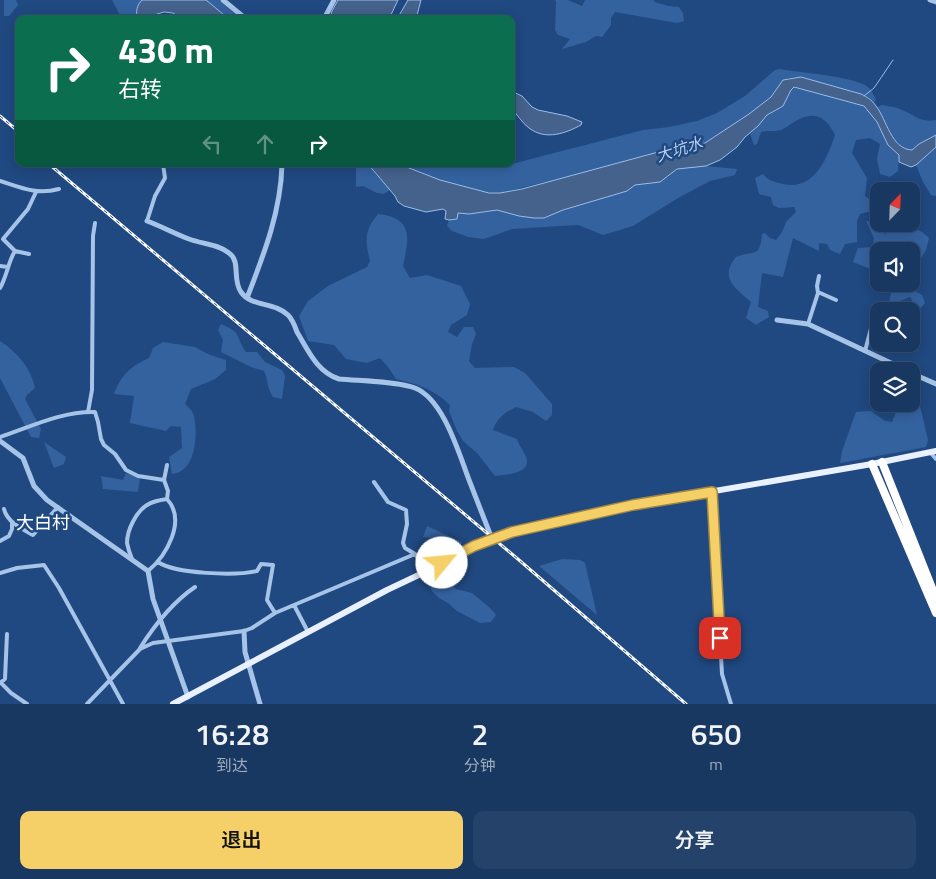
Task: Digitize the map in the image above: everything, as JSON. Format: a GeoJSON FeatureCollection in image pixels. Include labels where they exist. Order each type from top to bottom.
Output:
{"type":"FeatureCollection","features":[{"type":"Feature","properties":{"kind":"highway"},"geometry":{"type":"LineString","coordinates":[[882,462],[936,598]]}},
{"type":"Feature","properties":{"kind":"highway"},"geometry":{"type":"LineString","coordinates":[[872,464],[936,613]]}},
{"type":"Feature","properties":{"kind":"main road"},"geometry":{"type":"LineString","coordinates":[[173,704],[387,590],[474,546],[512,532],[624,507],[933,452]]}},
{"type":"Feature","properties":{"kind":"street"},"geometry":{"type":"LineString","coordinates":[[223,0],[241,15]]}},
{"type":"Feature","properties":{"kind":"street"},"geometry":{"type":"LineString","coordinates":[[326,15],[334,0]]}},
{"type":"Feature","properties":{"kind":"street"},"geometry":{"type":"LineString","coordinates":[[930,0],[936,2]]}},
{"type":"Feature","properties":{"kind":"street"},"geometry":{"type":"LineString","coordinates":[[163,167],[165,178],[155,196],[147,221],[189,240],[220,248],[231,254],[235,261],[235,276],[241,293],[248,298],[288,315],[310,355],[322,370],[332,377],[406,386],[417,389],[430,400],[436,406],[449,430],[492,539]]}},
{"type":"Feature","properties":{"kind":"street"},"geometry":{"type":"LineString","coordinates":[[248,298],[267,247],[277,208],[282,167]]}},
{"type":"Feature","properties":{"kind":"street"},"geometry":{"type":"LineString","coordinates":[[0,181],[36,192],[59,189]]}},
{"type":"Feature","properties":{"kind":"street"},"geometry":{"type":"LineString","coordinates":[[30,254],[15,251],[3,239],[28,209],[36,192]]}},
{"type":"Feature","properties":{"kind":"street"},"geometry":{"type":"LineString","coordinates":[[88,412],[92,390],[93,236],[95,223]]}},
{"type":"Feature","properties":{"kind":"street"},"geometry":{"type":"LineString","coordinates":[[0,288],[15,251]]}},
{"type":"Feature","properties":{"kind":"street"},"geometry":{"type":"LineString","coordinates":[[0,266],[8,267]]}},
{"type":"Feature","properties":{"kind":"street"},"geometry":{"type":"LineString","coordinates":[[808,324],[818,292],[819,276]]}},
{"type":"Feature","properties":{"kind":"street"},"geometry":{"type":"LineString","coordinates":[[818,292],[836,300]]}},
{"type":"Feature","properties":{"kind":"street"},"geometry":{"type":"LineString","coordinates":[[777,320],[808,324],[889,362]]}},
{"type":"Feature","properties":{"kind":"street"},"geometry":{"type":"LineString","coordinates":[[865,351],[870,332]]}},
{"type":"Feature","properties":{"kind":"street"},"geometry":{"type":"LineString","coordinates":[[920,377],[936,384]]}},
{"type":"Feature","properties":{"kind":"street"},"geometry":{"type":"LineString","coordinates":[[164,480],[138,476],[126,470],[115,454],[104,445],[95,412],[50,419],[0,440],[23,458],[34,486],[48,500],[148,571],[153,599],[188,697]]}},
{"type":"Feature","properties":{"kind":"street"},"geometry":{"type":"LineString","coordinates":[[933,452],[936,459]]}},
{"type":"Feature","properties":{"kind":"street"},"geometry":{"type":"LineString","coordinates":[[148,571],[163,556],[175,522],[173,508],[167,499],[168,491],[164,480],[167,465]]}},
{"type":"Feature","properties":{"kind":"street"},"geometry":{"type":"LineString","coordinates":[[374,482],[388,502],[406,510],[407,524],[403,543],[406,548],[415,554],[427,571]]}},
{"type":"Feature","properties":{"kind":"street"},"geometry":{"type":"LineString","coordinates":[[712,492],[722,674],[731,704]]}},
{"type":"Feature","properties":{"kind":"street"},"geometry":{"type":"LineString","coordinates":[[133,561],[127,544],[136,516],[146,505],[167,499]]}},
{"type":"Feature","properties":{"kind":"street"},"geometry":{"type":"LineString","coordinates":[[4,509],[4,512],[12,522],[33,535],[58,507]]}},
{"type":"Feature","properties":{"kind":"street"},"geometry":{"type":"LineString","coordinates":[[0,541],[9,536],[12,522]]}},
{"type":"Feature","properties":{"kind":"street"},"geometry":{"type":"LineString","coordinates":[[140,649],[153,643],[244,631],[275,613],[415,554]]}},
{"type":"Feature","properties":{"kind":"street"},"geometry":{"type":"LineString","coordinates":[[158,562],[164,566],[195,572],[248,573],[257,571],[262,564],[273,565],[266,600],[275,613]]}},
{"type":"Feature","properties":{"kind":"street"},"geometry":{"type":"LineString","coordinates":[[0,573],[17,568],[44,565],[59,588],[123,704]]}},
{"type":"Feature","properties":{"kind":"street"},"geometry":{"type":"LineString","coordinates":[[87,704],[140,649],[183,595],[195,587]]}},
{"type":"Feature","properties":{"kind":"street"},"geometry":{"type":"LineString","coordinates":[[294,605],[308,632]]}},
{"type":"Feature","properties":{"kind":"street"},"geometry":{"type":"LineString","coordinates":[[244,631],[246,652],[260,704]]}},
{"type":"Feature","properties":{"kind":"street"},"geometry":{"type":"LineString","coordinates":[[7,634],[5,678],[0,683],[26,704]]}},
{"type":"Feature","properties":{"kind":"shaded area"},"geometry":{"type":"Polygon","coordinates":[[[4,0],[16,0],[18,5],[9,16],[4,16],[4,0]]]}},
{"type":"Feature","properties":{"kind":"shaded area"},"geometry":{"type":"Polygon","coordinates":[[[112,0],[142,0],[138,15],[120,15],[112,0]]]}},
{"type":"Feature","properties":{"kind":"shaded area"},"geometry":{"type":"Polygon","coordinates":[[[206,0],[219,0],[236,15],[224,15],[206,0]]]}},
{"type":"Feature","properties":{"kind":"shaded area"},"geometry":{"type":"Polygon","coordinates":[[[554,0],[568,0],[582,6],[585,0],[654,0],[654,2],[668,6],[679,7],[683,13],[684,21],[677,23],[615,12],[611,18],[611,25],[602,37],[596,36],[586,42],[562,49],[570,39],[558,35],[555,30],[556,1],[554,0]]]}},
{"type":"Feature","properties":{"kind":"shaded area"},"geometry":{"type":"Polygon","coordinates":[[[780,69],[854,81],[870,89],[876,99],[874,103],[861,94],[801,77],[789,78],[783,80],[771,97],[705,143],[684,145],[600,169],[500,193],[483,191],[433,178],[417,173],[407,167],[515,167],[515,163],[643,130],[697,121],[717,113],[745,96],[775,70],[780,69]]]}},
{"type":"Feature","properties":{"kind":"shaded area"},"geometry":{"type":"Polygon","coordinates":[[[794,87],[864,106],[877,122],[888,145],[899,155],[898,171],[890,177],[880,174],[877,159],[880,144],[870,138],[856,140],[852,153],[867,178],[865,196],[870,199],[870,212],[860,214],[857,221],[857,242],[845,244],[840,254],[830,250],[827,244],[819,243],[819,251],[793,238],[783,277],[762,273],[758,307],[768,311],[769,317],[756,325],[746,318],[751,302],[731,282],[729,271],[731,264],[736,257],[758,250],[762,234],[765,233],[770,238],[776,240],[786,222],[796,212],[794,207],[779,208],[773,205],[771,197],[759,194],[755,178],[763,174],[774,182],[794,185],[803,183],[818,171],[828,154],[835,135],[823,119],[807,116],[784,129],[761,132],[757,144],[754,145],[750,134],[767,115],[783,106],[794,87]]]}},
{"type":"Feature","properties":{"kind":"shaded area"},"geometry":{"type":"Polygon","coordinates":[[[882,105],[900,109],[921,119],[936,120],[936,135],[912,150],[900,145],[887,127],[877,107],[882,105]]]}},
{"type":"Feature","properties":{"kind":"shaded area"},"geometry":{"type":"Polygon","coordinates":[[[936,147],[936,196],[931,195],[916,165],[936,147]]]}},
{"type":"Feature","properties":{"kind":"shaded area"},"geometry":{"type":"Polygon","coordinates":[[[706,166],[737,169],[735,175],[710,181],[633,226],[603,235],[578,225],[512,229],[484,239],[468,237],[452,231],[447,226],[449,220],[457,219],[457,213],[469,214],[497,210],[519,216],[544,218],[563,210],[627,191],[635,185],[668,177],[675,170],[706,166]]]}},
{"type":"Feature","properties":{"kind":"shaded area"},"geometry":{"type":"Polygon","coordinates":[[[356,167],[371,167],[390,190],[384,194],[377,193],[363,186],[356,187],[356,167]]]}},
{"type":"Feature","properties":{"kind":"shaded area"},"geometry":{"type":"Polygon","coordinates":[[[378,214],[390,216],[398,220],[406,231],[407,247],[403,266],[410,278],[427,275],[461,286],[470,304],[467,315],[451,325],[448,332],[457,337],[464,327],[473,327],[476,334],[469,361],[475,368],[514,367],[525,373],[552,404],[552,415],[546,421],[533,412],[516,407],[502,416],[493,430],[517,439],[527,460],[527,465],[520,471],[495,476],[477,453],[463,441],[449,411],[450,405],[444,399],[425,388],[396,379],[380,358],[367,363],[346,359],[334,345],[308,341],[299,316],[308,301],[328,286],[367,267],[370,261],[367,248],[368,231],[378,214]]]}},
{"type":"Feature","properties":{"kind":"shaded area"},"geometry":{"type":"Polygon","coordinates":[[[866,221],[870,222],[870,230],[866,221]]]}},
{"type":"Feature","properties":{"kind":"shaded area"},"geometry":{"type":"Polygon","coordinates":[[[871,232],[886,234],[888,232],[920,232],[929,238],[926,250],[920,260],[920,242],[874,242],[871,232]]]}},
{"type":"Feature","properties":{"kind":"shaded area"},"geometry":{"type":"Polygon","coordinates":[[[870,247],[870,269],[853,262],[858,248],[870,247]]]}},
{"type":"Feature","properties":{"kind":"shaded area"},"geometry":{"type":"Polygon","coordinates":[[[891,292],[917,292],[922,295],[925,303],[920,309],[920,302],[913,302],[910,297],[898,302],[889,302],[891,292]]]}},
{"type":"Feature","properties":{"kind":"shaded area"},"geometry":{"type":"Polygon","coordinates":[[[221,324],[238,335],[246,352],[257,352],[265,362],[282,370],[285,376],[282,399],[273,397],[264,371],[251,367],[221,352],[223,340],[218,330],[221,324]]]}},
{"type":"Feature","properties":{"kind":"shaded area"},"geometry":{"type":"Polygon","coordinates":[[[0,341],[12,350],[27,367],[33,381],[35,388],[25,399],[41,429],[39,438],[31,437],[0,378],[0,341]]]}},
{"type":"Feature","properties":{"kind":"shaded area"},"geometry":{"type":"Polygon","coordinates":[[[163,342],[195,347],[210,355],[226,360],[226,370],[215,379],[191,389],[185,404],[194,416],[196,433],[194,451],[186,467],[180,472],[172,474],[169,457],[182,448],[181,427],[171,426],[166,431],[130,423],[134,396],[114,394],[127,372],[149,358],[153,348],[163,342]]]}},
{"type":"Feature","properties":{"kind":"shaded area"},"geometry":{"type":"Polygon","coordinates":[[[920,406],[928,440],[926,447],[840,463],[842,451],[856,412],[870,411],[885,421],[892,422],[896,412],[920,412],[920,406]]]}},
{"type":"Feature","properties":{"kind":"shaded area"},"geometry":{"type":"Polygon","coordinates":[[[44,442],[66,457],[64,464],[54,468],[44,442]]]}},
{"type":"Feature","properties":{"kind":"shaded area"},"geometry":{"type":"Polygon","coordinates":[[[126,473],[140,478],[138,492],[103,489],[101,476],[123,480],[126,473]]]}},
{"type":"Feature","properties":{"kind":"shaded area"},"geometry":{"type":"Polygon","coordinates":[[[427,526],[462,542],[460,549],[427,563],[424,551],[436,548],[435,538],[423,537],[427,526]]]}},
{"type":"Feature","properties":{"kind":"shaded area"},"geometry":{"type":"Polygon","coordinates":[[[562,559],[580,560],[585,563],[597,615],[539,566],[562,559]]]}},
{"type":"Feature","properties":{"kind":"shaded area"},"geometry":{"type":"Polygon","coordinates":[[[441,567],[446,568],[447,581],[456,589],[472,593],[489,607],[496,615],[491,622],[480,623],[457,611],[432,591],[427,580],[428,575],[441,567]]]}},
{"type":"Feature","properties":{"kind":"water"},"geometry":{"type":"Polygon","coordinates":[[[142,0],[206,0],[224,15],[176,15],[164,12],[156,15],[137,15],[139,4],[142,0]]]}},
{"type":"Feature","properties":{"kind":"water"},"geometry":{"type":"Polygon","coordinates":[[[338,0],[398,0],[391,15],[333,15],[331,13],[338,0]]]}},
{"type":"Feature","properties":{"kind":"water"},"geometry":{"type":"Polygon","coordinates":[[[408,0],[421,0],[417,15],[399,15],[408,0]]]}},
{"type":"Feature","properties":{"kind":"water","name":"大坑水"},"geometry":{"type":"Polygon","coordinates":[[[801,77],[861,94],[871,100],[880,112],[890,133],[899,145],[912,150],[936,135],[936,147],[916,165],[911,167],[899,162],[899,155],[888,145],[877,122],[864,106],[794,87],[783,106],[767,115],[737,147],[720,160],[706,166],[677,169],[660,182],[635,185],[627,191],[563,210],[544,218],[519,216],[497,210],[469,214],[458,213],[457,219],[445,219],[446,211],[443,209],[426,212],[404,206],[398,202],[371,167],[408,167],[440,180],[489,193],[522,189],[684,145],[705,143],[771,97],[783,80],[801,77]]]}},
{"type":"Feature","properties":{"kind":"water"},"geometry":{"type":"Polygon","coordinates":[[[515,93],[522,96],[532,107],[538,110],[567,116],[582,122],[581,125],[569,131],[549,135],[536,132],[526,126],[515,113],[515,93]]]}},
{"type":"Feature","properties":{"kind":"waterway"},"geometry":{"type":"LineString","coordinates":[[864,96],[874,88],[893,60]]}},
{"type":"Feature","properties":{"kind":"railway"},"geometry":{"type":"LineString","coordinates":[[0,116],[15,129]]}},
{"type":"Feature","properties":{"kind":"railway"},"geometry":{"type":"LineString","coordinates":[[53,167],[519,560],[686,704]]}},
{"type":"Feature","properties":{"kind":"district","name":"大白村"},"geometry":{"type":"Point","coordinates":[43,522]}},
{"type":"Feature","properties":{"kind":"route"},"geometry":{"type":"LineString","coordinates":[[442,563],[474,546],[512,532],[633,505],[712,492],[720,638]]}}]}
